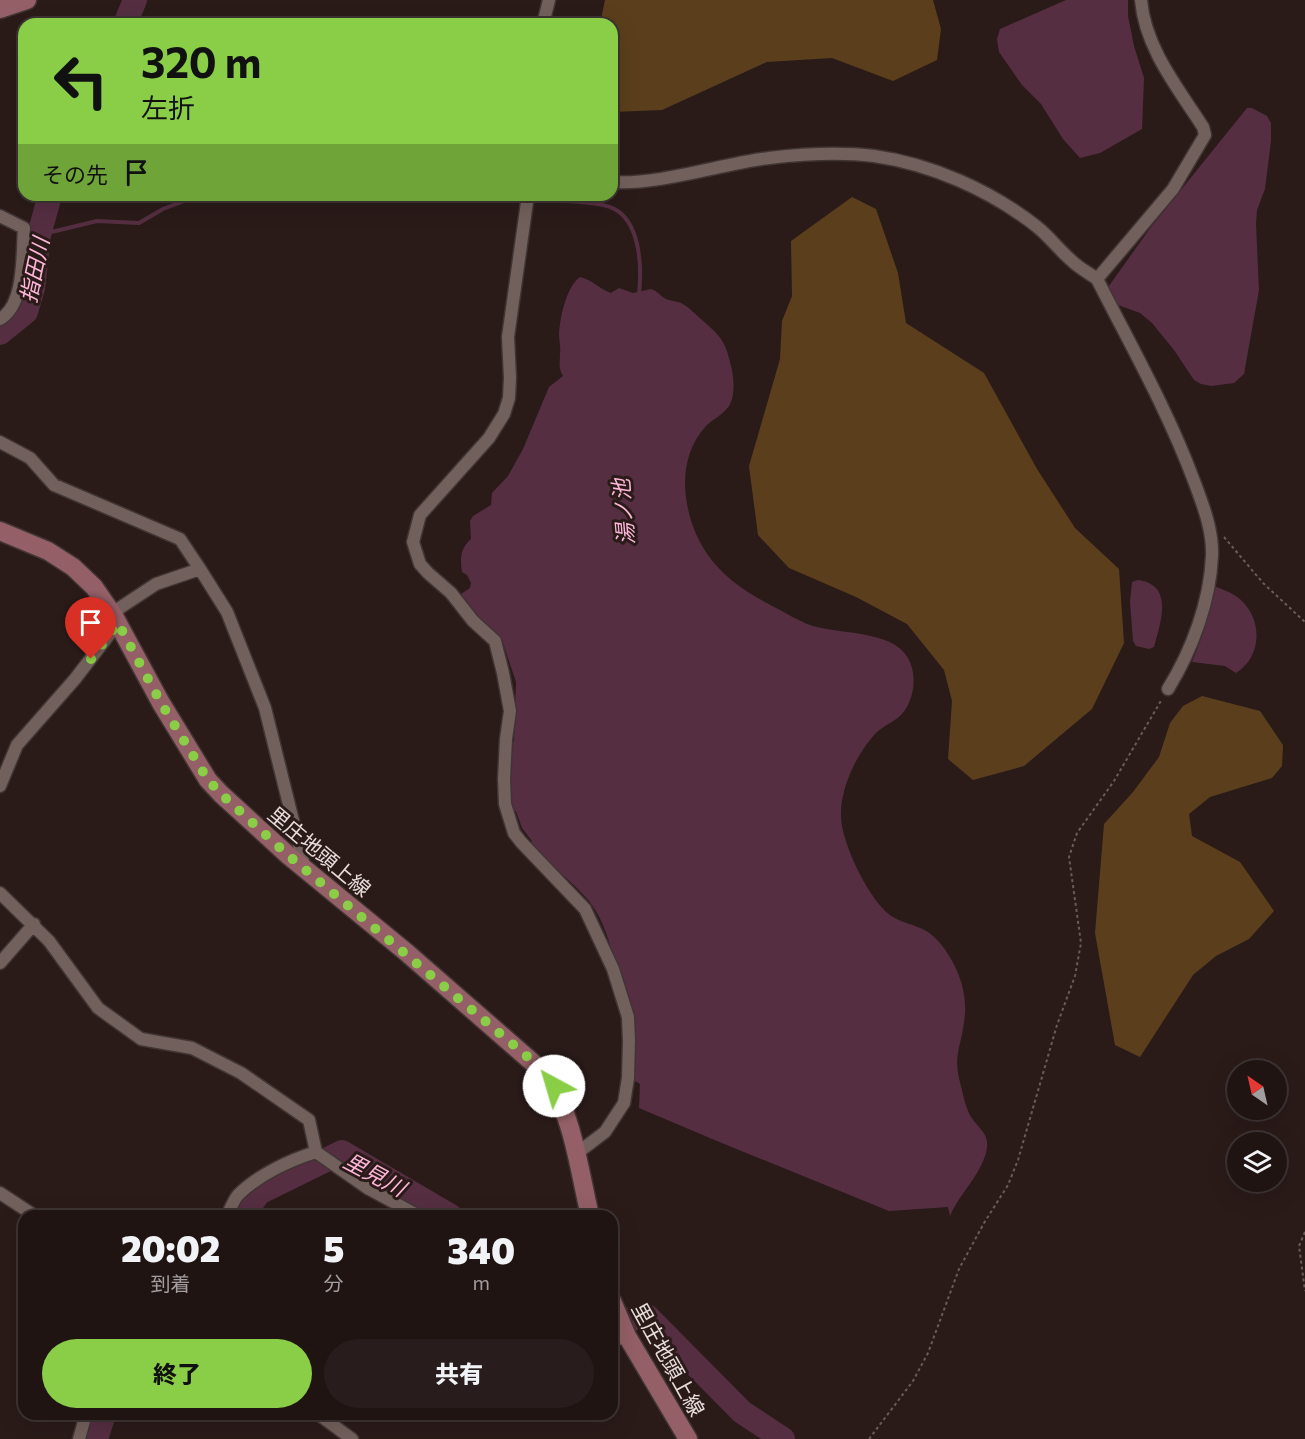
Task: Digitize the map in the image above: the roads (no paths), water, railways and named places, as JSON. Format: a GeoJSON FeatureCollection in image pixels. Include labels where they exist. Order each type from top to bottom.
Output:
{"type":"FeatureCollection","features":[{"type":"Feature","properties":{"kind":"main road"},"geometry":{"type":"LineString","coordinates":[[0,9],[27,0]]}},
{"type":"Feature","properties":{"kind":"main road","name":"里庄地頭上線"},"geometry":{"type":"LineString","coordinates":[[0,531],[48,551],[73,567],[94,587],[115,618],[161,703],[208,780],[239,812],[406,952],[547,1075],[568,1119],[589,1210]]}},
{"type":"Feature","properties":{"kind":"main road","name":"里庄地頭上線"},"geometry":{"type":"LineString","coordinates":[[618,1324],[688,1439]]}},
{"type":"Feature","properties":{"kind":"street"},"geometry":{"type":"LineString","coordinates":[[544,18],[549,0]]}},
{"type":"Feature","properties":{"kind":"street"},"geometry":{"type":"LineString","coordinates":[[1097,279],[1173,189],[1205,135],[1203,127],[1155,52],[1142,13],[1141,0]]}},
{"type":"Feature","properties":{"kind":"street"},"geometry":{"type":"LineString","coordinates":[[618,182],[660,178],[769,158],[835,154],[874,156],[922,167],[973,187],[1011,208],[1037,227],[1073,262],[1097,279],[1182,448],[1207,517],[1212,554],[1208,590],[1198,625],[1182,666],[1168,689]]}},
{"type":"Feature","properties":{"kind":"street"},"geometry":{"type":"LineString","coordinates":[[527,201],[508,337],[509,398],[504,414],[489,438],[420,515],[413,542],[420,564],[451,593],[474,621],[495,641],[504,673],[510,711],[504,779],[505,804],[514,833],[585,909],[613,969],[628,1017],[628,1078],[624,1103],[605,1131],[576,1154]]}},
{"type":"Feature","properties":{"kind":"street"},"geometry":{"type":"LineString","coordinates":[[0,216],[24,228],[18,295],[8,315],[0,319]]}},
{"type":"Feature","properties":{"kind":"street"},"geometry":{"type":"LineString","coordinates":[[0,442],[30,459],[54,485],[180,539],[227,612],[265,708],[305,869]]}},
{"type":"Feature","properties":{"kind":"street"},"geometry":{"type":"LineString","coordinates":[[0,786],[17,746],[75,679],[115,618],[156,584],[200,569]]}},
{"type":"Feature","properties":{"kind":"street"},"geometry":{"type":"LineString","coordinates":[[0,893],[49,941],[98,1008],[141,1039],[192,1048],[241,1073],[309,1120],[317,1152],[369,1189],[408,1210]]}},
{"type":"Feature","properties":{"kind":"street"},"geometry":{"type":"LineString","coordinates":[[0,963],[34,924]]}},
{"type":"Feature","properties":{"kind":"street"},"geometry":{"type":"LineString","coordinates":[[230,1210],[237,1196],[272,1170],[296,1158],[317,1152]]}},
{"type":"Feature","properties":{"kind":"street"},"geometry":{"type":"LineString","coordinates":[[0,1193],[26,1210]]}},
{"type":"Feature","properties":{"kind":"street"},"geometry":{"type":"LineString","coordinates":[[79,1439],[84,1420]]}},
{"type":"Feature","properties":{"kind":"street"},"geometry":{"type":"LineString","coordinates":[[326,1420],[352,1439]]}},
{"type":"Feature","properties":{"kind":"water"},"geometry":{"type":"Polygon","coordinates":[[[1066,0],[1128,0],[1128,16],[1134,46],[1144,78],[1142,129],[1100,153],[1080,158],[1063,139],[1041,104],[1022,85],[999,52],[997,39],[1000,29],[1066,0]]]}},
{"type":"Feature","properties":{"kind":"water"},"geometry":{"type":"Polygon","coordinates":[[[1247,108],[1252,108],[1267,116],[1271,123],[1265,189],[1257,210],[1259,290],[1244,374],[1234,383],[1211,386],[1194,380],[1152,323],[1140,313],[1118,305],[1106,290],[1151,227],[1247,108]]]}},
{"type":"Feature","properties":{"kind":"water","name":"湯ノ池"},"geometry":{"type":"Polygon","coordinates":[[[580,277],[611,293],[619,288],[633,293],[651,289],[666,299],[681,303],[691,310],[723,342],[730,361],[733,379],[731,402],[727,409],[706,426],[697,437],[691,449],[685,475],[687,502],[694,529],[718,568],[740,587],[807,624],[877,637],[890,642],[900,649],[911,665],[914,680],[909,703],[901,715],[876,733],[862,750],[843,794],[841,816],[851,856],[875,899],[893,917],[923,929],[934,937],[952,961],[961,980],[965,1011],[957,1058],[958,1073],[967,1109],[985,1134],[987,1148],[981,1166],[950,1216],[948,1207],[889,1211],[639,1108],[640,1084],[635,1081],[635,1066],[630,1064],[618,979],[607,936],[599,917],[589,901],[568,879],[529,845],[532,841],[522,828],[516,811],[510,812],[508,746],[514,741],[516,682],[502,640],[467,606],[461,594],[470,588],[471,583],[467,575],[462,572],[461,558],[465,546],[471,539],[470,521],[473,516],[491,505],[492,493],[508,476],[523,449],[549,387],[563,376],[560,370],[561,320],[567,295],[580,277]]]}},
{"type":"Feature","properties":{"kind":"water"},"geometry":{"type":"Polygon","coordinates":[[[1138,580],[1150,583],[1161,597],[1159,628],[1154,647],[1149,649],[1136,646],[1133,641],[1130,602],[1132,582],[1138,580]]]}},
{"type":"Feature","properties":{"kind":"water"},"geometry":{"type":"Polygon","coordinates":[[[1214,586],[1240,599],[1254,620],[1256,639],[1254,649],[1244,666],[1236,673],[1225,666],[1192,662],[1202,636],[1210,587],[1214,586]]]}},
{"type":"Feature","properties":{"kind":"waterway","name":"指田川"},"geometry":{"type":"LineString","coordinates":[[128,18],[135,0]]}},
{"type":"Feature","properties":{"kind":"waterway","name":"指田川"},"geometry":{"type":"LineString","coordinates":[[0,333],[26,312],[33,288],[39,235],[48,201]]}},
{"type":"Feature","properties":{"kind":"waterway"},"geometry":{"type":"LineString","coordinates":[[39,235],[97,221],[139,223],[163,209],[184,201]]}},
{"type":"Feature","properties":{"kind":"waterway"},"geometry":{"type":"LineString","coordinates":[[566,201],[603,205],[616,210],[625,218],[632,229],[639,255],[639,295]]}},
{"type":"Feature","properties":{"kind":"waterway","name":"里見川"},"geometry":{"type":"LineString","coordinates":[[247,1210],[259,1193],[342,1152],[441,1210]]}},
{"type":"Feature","properties":{"kind":"waterway","name":"里見川"},"geometry":{"type":"LineString","coordinates":[[618,1322],[647,1316],[742,1412],[783,1439]]}},
{"type":"Feature","properties":{"kind":"waterway","name":"里見川"},"geometry":{"type":"LineString","coordinates":[[96,1439],[102,1420]]}}]}
